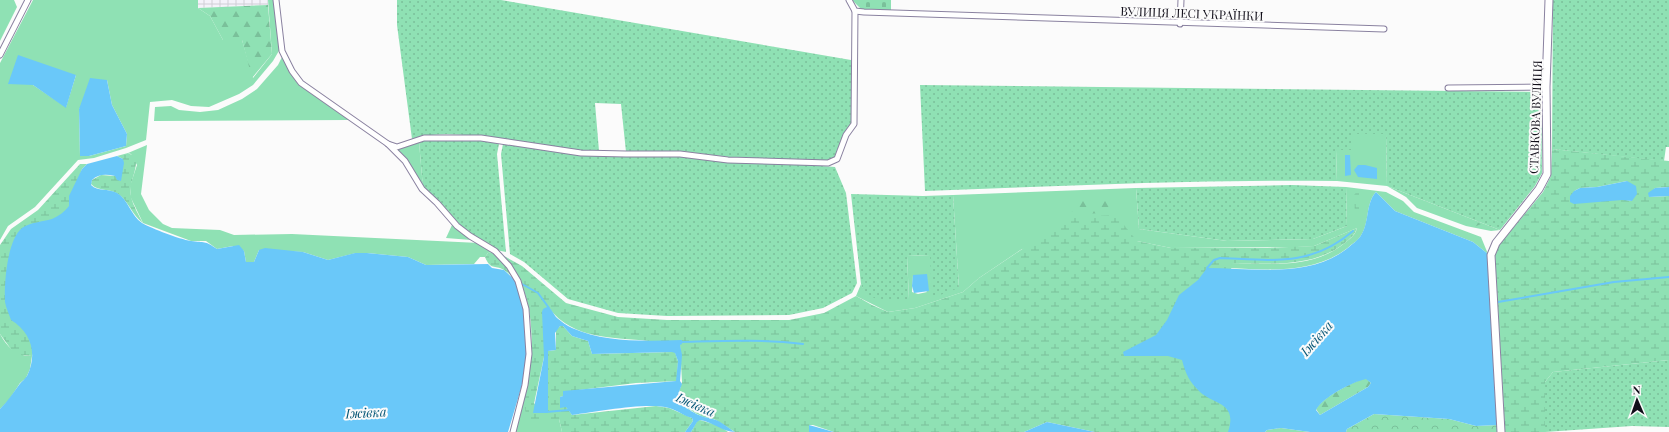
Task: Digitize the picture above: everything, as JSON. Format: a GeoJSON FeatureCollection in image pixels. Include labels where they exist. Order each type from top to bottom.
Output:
{"type":"FeatureCollection","features":[{"type":"Feature","properties":{"kind":"street"},"geometry":{"type":"LineString","coordinates":[[0,55],[28,0]]}},
{"type":"Feature","properties":{"kind":"street"},"geometry":{"type":"LineString","coordinates":[[276,0],[282,51],[292,71],[301,83],[388,144],[406,161],[422,189],[437,203],[457,226],[470,236],[495,251],[509,266],[518,281],[526,309],[529,354],[525,385],[513,432]]}},
{"type":"Feature","properties":{"kind":"street"},"geometry":{"type":"LineString","coordinates":[[388,144],[397,147],[424,138],[482,138],[581,152],[680,154],[728,160],[828,163],[837,160],[846,135],[854,124],[855,10],[849,0]]}},
{"type":"Feature","properties":{"kind":"street"},"geometry":{"type":"LineString","coordinates":[[1180,24],[1181,0]]}},
{"type":"Feature","properties":{"kind":"street","name":"СТАВКОВА ВУЛИЦЯ"},"geometry":{"type":"LineString","coordinates":[[1501,432],[1491,255],[1496,243],[1539,190],[1547,174],[1546,87],[1549,0]]}},
{"type":"Feature","properties":{"kind":"street","name":"ВУЛИЦЯ ЛЕСІ УКРАЇНКИ"},"geometry":{"type":"LineString","coordinates":[[855,10],[898,14],[1063,18],[1180,24],[1384,30]]}},
{"type":"Feature","properties":{"kind":"street"},"geometry":{"type":"LineString","coordinates":[[1448,88],[1546,87]]}},
{"type":"Feature","properties":{"kind":"shaded area"},"geometry":{"type":"Polygon","coordinates":[[[198,0],[268,0],[268,5],[198,8],[198,0]]]}},
{"type":"Feature","properties":{"kind":"green space"},"geometry":{"type":"Polygon","coordinates":[[[0,0],[14,0],[17,7],[0,41],[0,0]]]}},
{"type":"Feature","properties":{"kind":"green space"},"geometry":{"type":"Polygon","coordinates":[[[33,0],[198,0],[198,8],[210,16],[223,40],[242,40],[253,78],[272,54],[268,0],[274,0],[280,49],[273,61],[253,85],[239,94],[209,107],[191,106],[172,100],[150,102],[146,140],[94,158],[78,160],[35,207],[8,226],[0,240],[0,63],[33,0]],[[76,75],[33,85],[66,107],[76,75]],[[107,80],[79,109],[80,156],[89,156],[126,146],[127,134],[112,105],[107,80]]]}},
{"type":"Feature","properties":{"kind":"green space"},"geometry":{"type":"Polygon","coordinates":[[[397,0],[501,0],[851,60],[851,123],[844,135],[836,158],[828,161],[729,157],[680,151],[626,152],[621,104],[595,103],[599,151],[446,134],[423,136],[412,139],[397,25],[397,0]]]}},
{"type":"Feature","properties":{"kind":"green space"},"geometry":{"type":"Polygon","coordinates":[[[852,0],[891,0],[891,11],[861,9],[852,0]]]}},
{"type":"Feature","properties":{"kind":"green space"},"geometry":{"type":"Polygon","coordinates":[[[1553,0],[1669,0],[1669,147],[1666,147],[1664,161],[1552,149],[1553,0]]]}},
{"type":"Feature","properties":{"kind":"green space"},"geometry":{"type":"Polygon","coordinates":[[[268,5],[272,54],[252,78],[242,40],[223,40],[210,16],[198,8],[268,5]]]}},
{"type":"Feature","properties":{"kind":"green space"},"geometry":{"type":"Polygon","coordinates":[[[282,57],[290,73],[299,85],[349,120],[154,121],[155,107],[171,106],[179,110],[200,112],[218,110],[242,99],[257,89],[278,65],[282,57]]]}},
{"type":"Feature","properties":{"kind":"green space"},"geometry":{"type":"Polygon","coordinates":[[[920,85],[1541,92],[1542,173],[1535,186],[1500,230],[1387,186],[1386,134],[1353,134],[1353,150],[1336,150],[1337,181],[1182,182],[925,191],[920,85]]]}},
{"type":"Feature","properties":{"kind":"green space"},"geometry":{"type":"Polygon","coordinates":[[[1353,134],[1386,134],[1387,186],[1337,181],[1336,150],[1353,150],[1353,134]]]}},
{"type":"Feature","properties":{"kind":"green space"},"geometry":{"type":"Polygon","coordinates":[[[424,140],[481,140],[499,144],[497,154],[506,252],[496,250],[458,225],[423,188],[419,142],[424,140]]]}},
{"type":"Feature","properties":{"kind":"green space"},"geometry":{"type":"Polygon","coordinates":[[[419,142],[423,188],[407,160],[397,149],[419,142]]]}},
{"type":"Feature","properties":{"kind":"green space"},"geometry":{"type":"Polygon","coordinates":[[[503,144],[581,155],[626,157],[680,156],[835,167],[846,193],[857,283],[852,293],[823,308],[789,315],[667,316],[618,313],[568,299],[524,262],[510,254],[501,154],[503,144]]]}},
{"type":"Feature","properties":{"kind":"green space"},"geometry":{"type":"Polygon","coordinates":[[[147,145],[141,194],[149,210],[163,224],[172,228],[220,230],[234,235],[292,234],[479,243],[493,252],[488,253],[485,257],[480,257],[474,264],[426,265],[408,257],[367,253],[356,253],[328,260],[303,252],[259,250],[254,262],[246,262],[244,251],[233,246],[217,249],[206,241],[191,241],[143,223],[131,198],[130,186],[137,165],[131,154],[128,153],[147,145]]]}},
{"type":"Feature","properties":{"kind":"green space"},"geometry":{"type":"Polygon","coordinates":[[[1552,149],[1669,161],[1669,187],[1655,188],[1649,197],[1669,196],[1669,360],[1553,372],[1545,382],[1545,432],[1505,432],[1495,255],[1499,245],[1543,192],[1551,176],[1552,149]],[[1627,181],[1597,187],[1580,188],[1574,191],[1632,201],[1627,181]]]}},
{"type":"Feature","properties":{"kind":"green space"},"geometry":{"type":"Polygon","coordinates":[[[128,153],[136,157],[130,190],[134,204],[143,223],[139,220],[125,200],[118,194],[97,188],[91,184],[92,180],[101,175],[115,176],[123,159],[117,156],[128,153]]]}},
{"type":"Feature","properties":{"kind":"green space"},"geometry":{"type":"Polygon","coordinates":[[[80,164],[87,164],[82,169],[70,206],[32,356],[19,355],[13,352],[0,334],[0,245],[11,229],[38,210],[80,164]]]}},
{"type":"Feature","properties":{"kind":"green space"},"geometry":{"type":"Polygon","coordinates":[[[1292,185],[1346,187],[1347,226],[1313,239],[1227,241],[1139,229],[1136,188],[1292,185]]]}},
{"type":"Feature","properties":{"kind":"green space"},"geometry":{"type":"Polygon","coordinates":[[[1387,186],[1500,230],[1491,231],[1466,226],[1417,208],[1406,197],[1387,186]]]}},
{"type":"Feature","properties":{"kind":"green space"},"geometry":{"type":"Polygon","coordinates":[[[1346,187],[1386,192],[1403,201],[1414,212],[1481,237],[1488,254],[1473,242],[1395,211],[1376,192],[1370,202],[1363,232],[1358,239],[1338,254],[1309,266],[1278,269],[1230,268],[1231,263],[1291,263],[1320,257],[1334,251],[1346,242],[1353,236],[1357,228],[1314,246],[1171,248],[1137,241],[1022,249],[979,278],[963,292],[915,308],[888,312],[856,296],[861,284],[866,294],[909,299],[907,256],[930,255],[959,288],[953,195],[1136,188],[1139,229],[1227,241],[1313,239],[1347,226],[1346,187]],[[913,275],[912,292],[918,294],[927,292],[913,275]]]}},
{"type":"Feature","properties":{"kind":"green space"},"geometry":{"type":"Polygon","coordinates":[[[1358,191],[1361,195],[1361,215],[1359,217],[1355,214],[1354,195],[1358,191]]]}},
{"type":"Feature","properties":{"kind":"green space"},"geometry":{"type":"Polygon","coordinates":[[[851,194],[923,196],[953,195],[959,288],[932,298],[930,255],[907,256],[909,299],[879,300],[865,294],[861,284],[851,194]]]}},
{"type":"Feature","properties":{"kind":"green space"},"geometry":{"type":"Polygon","coordinates":[[[1105,196],[1115,200],[1117,206],[1101,213],[1071,211],[1072,201],[1105,196]]]}},
{"type":"Feature","properties":{"kind":"green space"},"geometry":{"type":"Polygon","coordinates":[[[1452,213],[1481,224],[1474,227],[1465,224],[1456,219],[1452,213]]]}},
{"type":"Feature","properties":{"kind":"green space"},"geometry":{"type":"Polygon","coordinates":[[[1116,215],[1137,241],[1171,248],[1267,248],[1314,246],[1357,228],[1346,242],[1334,250],[1306,260],[1276,264],[1231,263],[1238,432],[1095,432],[1047,422],[1024,432],[834,432],[809,425],[809,432],[735,432],[714,419],[703,417],[681,404],[676,396],[681,395],[679,392],[682,382],[680,345],[594,335],[570,326],[549,308],[544,357],[533,408],[548,413],[548,351],[556,350],[556,330],[560,326],[563,326],[572,336],[588,341],[592,354],[675,352],[678,361],[677,381],[636,383],[563,392],[563,396],[560,397],[572,415],[656,406],[669,408],[692,418],[693,421],[685,432],[562,432],[559,419],[526,419],[524,397],[532,342],[530,315],[518,277],[504,256],[522,266],[566,303],[618,317],[667,320],[789,320],[824,313],[856,296],[888,312],[915,308],[963,292],[979,278],[1070,217],[1116,215]]]}},
{"type":"Feature","properties":{"kind":"green space"},"geometry":{"type":"Polygon","coordinates":[[[452,225],[471,240],[446,238],[452,225]]]}},
{"type":"Feature","properties":{"kind":"green space"},"geometry":{"type":"Polygon","coordinates":[[[493,252],[508,267],[516,281],[501,268],[491,266],[489,264],[485,257],[488,253],[493,252]]]}},
{"type":"Feature","properties":{"kind":"green space"},"geometry":{"type":"Polygon","coordinates":[[[0,334],[9,347],[17,353],[32,356],[30,369],[26,378],[20,383],[9,400],[0,409],[0,334]]]}},
{"type":"Feature","properties":{"kind":"green space"},"geometry":{"type":"Polygon","coordinates":[[[1669,360],[1669,427],[1632,426],[1545,432],[1545,382],[1553,372],[1669,360]]]}},
{"type":"Feature","properties":{"kind":"green space"},"geometry":{"type":"Polygon","coordinates":[[[1366,378],[1371,383],[1368,387],[1320,415],[1316,409],[1331,395],[1346,386],[1366,378]]]}},
{"type":"Feature","properties":{"kind":"green space"},"geometry":{"type":"Polygon","coordinates":[[[524,397],[559,419],[562,432],[516,432],[518,416],[524,397]]]}},
{"type":"Feature","properties":{"kind":"green space"},"geometry":{"type":"Polygon","coordinates":[[[1374,414],[1449,419],[1476,426],[1498,425],[1498,432],[1346,432],[1347,429],[1374,414]]]}},
{"type":"Feature","properties":{"kind":"green space"},"geometry":{"type":"Polygon","coordinates":[[[700,420],[720,426],[728,432],[691,432],[697,421],[700,420]]]}},
{"type":"Feature","properties":{"kind":"green space"},"geometry":{"type":"Polygon","coordinates":[[[1281,428],[1310,432],[1265,432],[1267,430],[1281,428]]]}},
{"type":"Feature","properties":{"kind":"water"},"geometry":{"type":"Polygon","coordinates":[[[18,55],[76,75],[66,108],[33,85],[8,84],[18,55]]]}},
{"type":"Feature","properties":{"kind":"water"},"geometry":{"type":"Polygon","coordinates":[[[90,78],[107,80],[112,105],[127,134],[126,146],[89,156],[80,156],[79,109],[90,78]]]}},
{"type":"Feature","properties":{"kind":"water"},"geometry":{"type":"Polygon","coordinates":[[[1345,155],[1350,155],[1351,175],[1345,176],[1345,155]]]}},
{"type":"Feature","properties":{"kind":"water"},"geometry":{"type":"Polygon","coordinates":[[[117,156],[123,159],[124,163],[121,181],[117,180],[115,176],[102,175],[92,180],[91,185],[117,193],[124,199],[138,220],[159,231],[186,240],[207,243],[217,249],[239,245],[244,251],[246,262],[254,262],[259,250],[265,248],[303,252],[328,260],[355,253],[367,253],[408,257],[426,265],[488,264],[492,268],[504,270],[516,281],[524,309],[527,354],[522,385],[508,432],[0,432],[0,409],[27,376],[32,360],[31,344],[28,337],[18,325],[11,320],[5,302],[6,274],[13,242],[17,234],[25,226],[52,219],[69,206],[69,196],[82,169],[87,164],[117,156]]]}},
{"type":"Feature","properties":{"kind":"water"},"geometry":{"type":"Polygon","coordinates":[[[1358,165],[1377,168],[1377,179],[1358,177],[1354,170],[1358,165]]]}},
{"type":"Feature","properties":{"kind":"water"},"geometry":{"type":"Polygon","coordinates":[[[1627,181],[1636,186],[1637,194],[1632,201],[1622,200],[1574,204],[1570,202],[1570,196],[1574,191],[1580,188],[1597,187],[1627,181]]]}},
{"type":"Feature","properties":{"kind":"water"},"geometry":{"type":"Polygon","coordinates":[[[1669,187],[1669,196],[1649,197],[1648,193],[1655,188],[1669,187]]]}},
{"type":"Feature","properties":{"kind":"water"},"geometry":{"type":"Polygon","coordinates":[[[1376,192],[1395,211],[1473,242],[1488,254],[1498,425],[1476,426],[1449,419],[1374,414],[1347,429],[1346,432],[1310,432],[1281,428],[1267,430],[1265,432],[1228,432],[1230,415],[1227,410],[1196,388],[1188,378],[1182,360],[1168,356],[1124,356],[1123,352],[1156,335],[1167,320],[1179,295],[1198,280],[1207,268],[1281,270],[1317,264],[1334,257],[1349,247],[1360,237],[1365,226],[1370,202],[1376,192]],[[1366,379],[1353,383],[1331,395],[1316,410],[1320,415],[1368,387],[1371,383],[1366,379]]]}},
{"type":"Feature","properties":{"kind":"water"},"geometry":{"type":"Polygon","coordinates":[[[927,274],[929,291],[914,293],[912,286],[913,275],[927,274]]]}},
{"type":"Feature","properties":{"kind":"water"},"geometry":{"type":"Polygon","coordinates":[[[547,307],[557,318],[568,326],[585,333],[612,339],[654,341],[682,340],[682,344],[680,345],[682,355],[680,381],[682,384],[679,392],[682,395],[677,396],[681,403],[700,416],[719,421],[735,432],[731,432],[700,420],[691,432],[685,432],[693,421],[692,418],[672,409],[660,406],[635,407],[572,415],[566,407],[560,408],[560,397],[563,396],[563,391],[676,381],[678,361],[675,353],[672,352],[592,354],[588,341],[572,336],[563,326],[560,326],[555,333],[556,350],[548,351],[548,413],[533,413],[544,357],[542,312],[543,309],[547,307]]]}},
{"type":"Feature","properties":{"kind":"water"},"geometry":{"type":"Polygon","coordinates":[[[1047,422],[1095,432],[1024,432],[1047,422]]]}},
{"type":"Feature","properties":{"kind":"water"},"geometry":{"type":"Polygon","coordinates":[[[809,425],[834,432],[809,432],[809,425]]]}},
{"type":"Feature","properties":{"kind":"waterway"},"geometry":{"type":"LineString","coordinates":[[1207,268],[1214,260],[1220,258],[1274,260],[1306,256],[1322,251],[1337,243],[1353,231]]}},
{"type":"Feature","properties":{"kind":"waterway","name":"Іжівка"},"geometry":{"type":"LineString","coordinates":[[1498,302],[1614,282],[1669,277]]}},
{"type":"Feature","properties":{"kind":"waterway"},"geometry":{"type":"LineString","coordinates":[[522,284],[538,293],[549,308]]}},
{"type":"Feature","properties":{"kind":"waterway"},"geometry":{"type":"LineString","coordinates":[[681,342],[757,341],[803,344]]}},
{"type":"Feature","properties":{"kind":"waterway","name":"Іжівка"},"geometry":{"type":"LineString","coordinates":[[546,412],[569,410]]}}]}
